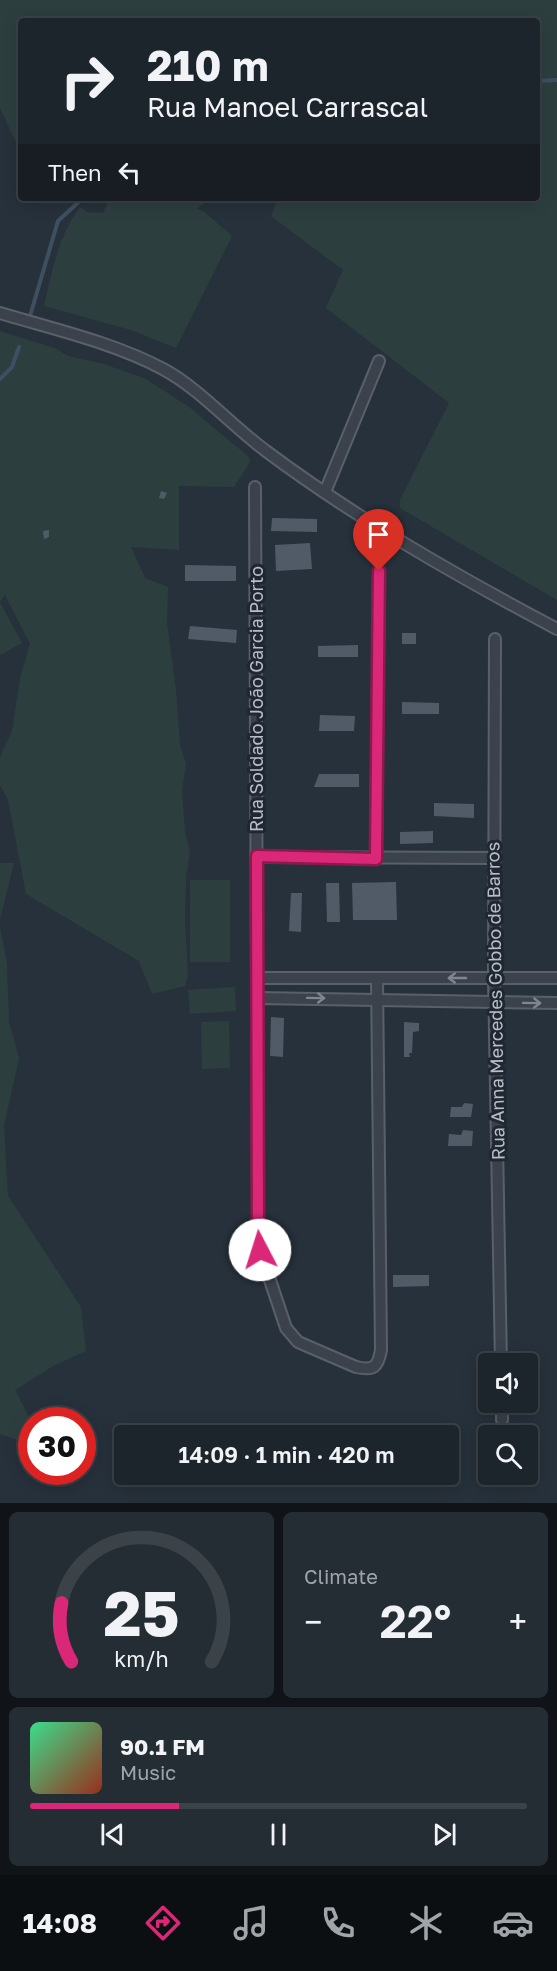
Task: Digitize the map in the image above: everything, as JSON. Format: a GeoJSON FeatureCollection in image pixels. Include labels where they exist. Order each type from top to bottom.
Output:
{"type":"FeatureCollection","features":[{"type":"Feature","properties":{"kind":"street"},"geometry":{"type":"LineString","coordinates":[[0,313],[119,350],[167,371],[265,451],[361,516],[479,587],[557,629]]}},
{"type":"Feature","properties":{"kind":"street"},"geometry":{"type":"LineString","coordinates":[[325,492],[379,361]]}},
{"type":"Feature","properties":{"kind":"street","name":"Rua Soldado João Garcia Porto"},"geometry":{"type":"LineString","coordinates":[[255,487],[258,1231],[260,1250],[286,1328],[298,1342],[366,1370],[377,1365],[381,1350],[376,1000]]}},
{"type":"Feature","properties":{"kind":"street"},"geometry":{"type":"LineString","coordinates":[[376,859],[379,571]]}},
{"type":"Feature","properties":{"kind":"street","name":"Rua Anna Mercedes Gobbo de Barros"},"geometry":{"type":"LineString","coordinates":[[495,639],[494,1002],[501,1353]]}},
{"type":"Feature","properties":{"kind":"street"},"geometry":{"type":"LineString","coordinates":[[257,856],[376,859],[493,858]]}},
{"type":"Feature","properties":{"kind":"street"},"geometry":{"type":"LineString","coordinates":[[258,978],[557,978]]}},
{"type":"Feature","properties":{"kind":"street"},"geometry":{"type":"LineString","coordinates":[[376,1000],[377,978]]}},
{"type":"Feature","properties":{"kind":"street"},"geometry":{"type":"LineString","coordinates":[[257,998],[557,1004]]}},
{"type":"Feature","properties":{"kind":"street"},"geometry":{"type":"LineString","coordinates":[[502,1413],[502,1420]]}},
{"type":"Feature","properties":{"kind":"green space"},"geometry":{"type":"Polygon","coordinates":[[[0,0],[557,0],[557,600],[400,508],[400,500],[449,403],[326,308],[343,270],[271,216],[277,201],[540,201],[540,18],[18,18],[18,147],[0,108],[0,0]]]}},
{"type":"Feature","properties":{"kind":"green space"},"geometry":{"type":"Polygon","coordinates":[[[206,201],[197,209],[203,211],[232,236],[176,348],[131,330],[44,306],[53,267],[72,218],[80,207],[87,212],[103,213],[108,202],[206,201]]]}},
{"type":"Feature","properties":{"kind":"green space"},"geometry":{"type":"Polygon","coordinates":[[[0,331],[57,349],[68,356],[104,364],[146,379],[189,407],[249,457],[250,462],[234,487],[179,486],[179,550],[131,547],[145,578],[168,587],[167,623],[176,690],[180,745],[186,764],[182,790],[185,831],[190,853],[186,877],[185,921],[188,975],[185,986],[152,994],[139,961],[26,894],[8,800],[0,785],[0,757],[12,731],[20,678],[30,644],[5,595],[0,602],[0,331]]]}},
{"type":"Feature","properties":{"kind":"green space"},"geometry":{"type":"Polygon","coordinates":[[[0,602],[22,643],[0,655],[0,602]]]}},
{"type":"Feature","properties":{"kind":"green space"},"geometry":{"type":"Polygon","coordinates":[[[0,863],[14,863],[0,920],[0,863]]]}},
{"type":"Feature","properties":{"kind":"green space"},"geometry":{"type":"Polygon","coordinates":[[[190,880],[230,880],[230,962],[190,962],[190,880]]]}},
{"type":"Feature","properties":{"kind":"green space"},"geometry":{"type":"Polygon","coordinates":[[[0,927],[7,964],[9,1022],[19,1058],[4,1126],[8,1196],[81,1307],[86,1351],[55,1365],[15,1390],[24,1407],[18,1407],[18,1439],[0,1434],[0,927]]]}},
{"type":"Feature","properties":{"kind":"green space"},"geometry":{"type":"Polygon","coordinates":[[[235,987],[236,1011],[190,1014],[188,990],[235,987]]]}},
{"type":"Feature","properties":{"kind":"green space"},"geometry":{"type":"Polygon","coordinates":[[[229,1021],[230,1068],[202,1069],[201,1022],[229,1021]]]}},
{"type":"Feature","properties":{"kind":"building"},"geometry":{"type":"Polygon","coordinates":[[[161,491],[167,493],[164,499],[159,498],[161,491]]]}},
{"type":"Feature","properties":{"kind":"building"},"geometry":{"type":"Polygon","coordinates":[[[272,518],[317,519],[317,532],[271,531],[272,518]]]}},
{"type":"Feature","properties":{"kind":"building"},"geometry":{"type":"Polygon","coordinates":[[[49,530],[49,537],[44,539],[43,531],[49,530]]]}},
{"type":"Feature","properties":{"kind":"building"},"geometry":{"type":"Polygon","coordinates":[[[310,543],[312,569],[276,571],[275,545],[310,543]]]}},
{"type":"Feature","properties":{"kind":"building"},"geometry":{"type":"Polygon","coordinates":[[[185,565],[236,566],[236,581],[185,581],[185,565]]]}},
{"type":"Feature","properties":{"kind":"building"},"geometry":{"type":"Polygon","coordinates":[[[190,626],[237,630],[236,643],[188,639],[190,626]]]}},
{"type":"Feature","properties":{"kind":"building"},"geometry":{"type":"Polygon","coordinates":[[[402,633],[416,633],[416,644],[402,644],[402,633]]]}},
{"type":"Feature","properties":{"kind":"building"},"geometry":{"type":"Polygon","coordinates":[[[358,645],[358,657],[318,657],[318,646],[358,645]]]}},
{"type":"Feature","properties":{"kind":"building"},"geometry":{"type":"Polygon","coordinates":[[[402,702],[439,703],[439,714],[402,714],[402,702]]]}},
{"type":"Feature","properties":{"kind":"building"},"geometry":{"type":"Polygon","coordinates":[[[320,715],[355,716],[354,731],[319,731],[320,715]]]}},
{"type":"Feature","properties":{"kind":"building"},"geometry":{"type":"Polygon","coordinates":[[[319,774],[359,774],[359,787],[314,787],[319,774]]]}},
{"type":"Feature","properties":{"kind":"building"},"geometry":{"type":"Polygon","coordinates":[[[434,803],[474,804],[474,818],[434,816],[434,803]]]}},
{"type":"Feature","properties":{"kind":"building"},"geometry":{"type":"Polygon","coordinates":[[[433,831],[433,843],[400,844],[400,832],[433,831]]]}},
{"type":"Feature","properties":{"kind":"building"},"geometry":{"type":"Polygon","coordinates":[[[396,882],[397,920],[353,920],[352,883],[396,882]]]}},
{"type":"Feature","properties":{"kind":"building"},"geometry":{"type":"Polygon","coordinates":[[[326,883],[339,883],[340,922],[327,922],[326,883]]]}},
{"type":"Feature","properties":{"kind":"building"},"geometry":{"type":"Polygon","coordinates":[[[291,893],[302,893],[301,932],[289,931],[291,893]]]}},
{"type":"Feature","properties":{"kind":"building"},"geometry":{"type":"Polygon","coordinates":[[[271,1017],[284,1018],[283,1057],[270,1056],[271,1017]]]}},
{"type":"Feature","properties":{"kind":"building"},"geometry":{"type":"Polygon","coordinates":[[[404,1022],[419,1023],[419,1031],[413,1032],[410,1057],[404,1057],[404,1022]]]}},
{"type":"Feature","properties":{"kind":"building"},"geometry":{"type":"Polygon","coordinates":[[[464,1103],[473,1104],[471,1117],[450,1117],[451,1107],[462,1107],[464,1103]]]}},
{"type":"Feature","properties":{"kind":"building"},"geometry":{"type":"Polygon","coordinates":[[[463,1130],[473,1131],[472,1146],[448,1146],[449,1134],[461,1135],[463,1130]]]}},
{"type":"Feature","properties":{"kind":"building"},"geometry":{"type":"Polygon","coordinates":[[[393,1275],[429,1275],[429,1286],[393,1287],[393,1275]]]}},
{"type":"Feature","properties":{"kind":"waterway"},"geometry":{"type":"LineString","coordinates":[[540,81],[557,80]]}},
{"type":"Feature","properties":{"kind":"waterway"},"geometry":{"type":"LineString","coordinates":[[30,316],[58,221],[80,201]]}},
{"type":"Feature","properties":{"kind":"waterway"},"geometry":{"type":"LineString","coordinates":[[0,379],[12,367],[19,347]]}},
{"type":"Feature","properties":{"kind":"route"},"geometry":{"type":"LineString","coordinates":[[260,1250],[258,1231],[257,856],[376,859],[379,571]]}}]}
